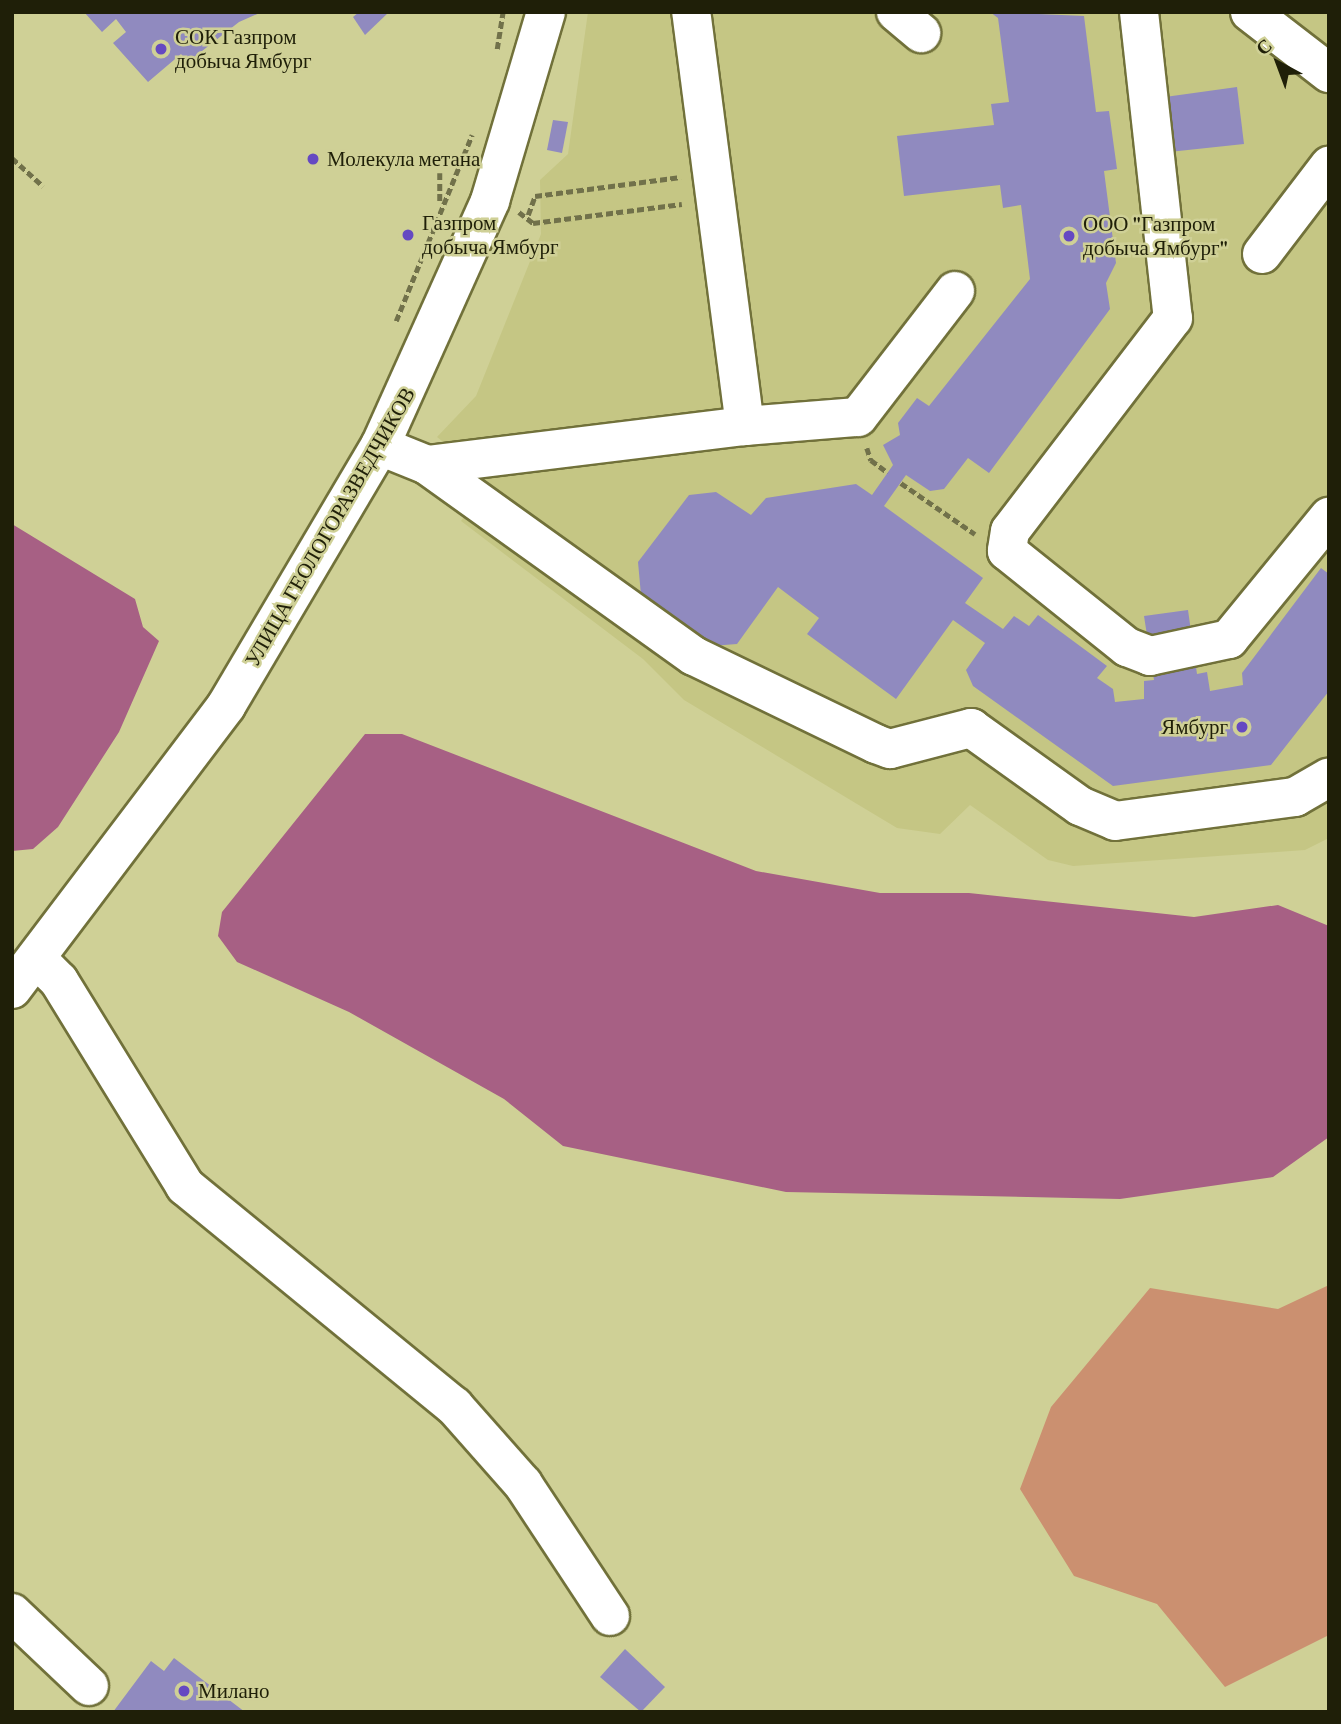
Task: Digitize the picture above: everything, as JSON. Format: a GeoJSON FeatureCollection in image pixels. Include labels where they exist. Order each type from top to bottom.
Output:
{"type":"FeatureCollection","features":[{"type":"Feature","properties":{"kind":"street","name":"УЛИЦА ГЕОЛОГОРАЗВЕДЧИКОВ"},"geometry":{"type":"LineString","coordinates":[[12,989],[226,706],[380,446],[490,201],[546,12]]}},
{"type":"Feature","properties":{"kind":"street"},"geometry":{"type":"LineString","coordinates":[[691,12],[745,426]]}},
{"type":"Feature","properties":{"kind":"street"},"geometry":{"type":"LineString","coordinates":[[1139,12],[1173,318],[1010,531],[1013,561],[1127,647],[1150,656],[1229,639],[1329,517]]}},
{"type":"Feature","properties":{"kind":"street"},"geometry":{"type":"LineString","coordinates":[[1250,12],[1329,73]]}},
{"type":"Feature","properties":{"kind":"street"},"geometry":{"type":"LineString","coordinates":[[1262,254],[1329,166]]}},
{"type":"Feature","properties":{"kind":"street"},"geometry":{"type":"LineString","coordinates":[[427,465],[745,426],[858,417],[955,291]]}},
{"type":"Feature","properties":{"kind":"street"},"geometry":{"type":"LineString","coordinates":[[380,446],[427,465],[659,635],[890,749],[971,728],[1080,806],[1115,821],[1295,797],[1329,777]]}},
{"type":"Feature","properties":{"kind":"street"},"geometry":{"type":"LineString","coordinates":[[37,958],[59,981],[185,1186],[454,1406],[523,1484],[610,1616]]}},
{"type":"Feature","properties":{"kind":"street"},"geometry":{"type":"LineString","coordinates":[[12,1614],[89,1686]]}},
{"type":"Feature","properties":{"kind":"path"},"geometry":{"type":"LineString","coordinates":[[494,65],[503,12]]}},
{"type":"Feature","properties":{"kind":"path"},"geometry":{"type":"LineString","coordinates":[[393,328],[475,128]]}},
{"type":"Feature","properties":{"kind":"path"},"geometry":{"type":"LineString","coordinates":[[12,158],[43,186]]}},
{"type":"Feature","properties":{"kind":"path"},"geometry":{"type":"LineString","coordinates":[[440,173],[440,208]]}},
{"type":"Feature","properties":{"kind":"path"},"geometry":{"type":"LineString","coordinates":[[450,185],[528,215],[533,223],[714,186]]}},
{"type":"Feature","properties":{"kind":"path"},"geometry":{"type":"LineString","coordinates":[[528,215],[535,196],[714,186]]}},
{"type":"Feature","properties":{"kind":"path"},"geometry":{"type":"LineString","coordinates":[[901,483],[1013,561]]}},
{"type":"Feature","properties":{"kind":"shaded area","name":"ООО \"Газпром добыча Ямбург\""},"geometry":{"type":"Polygon","coordinates":[[[588,12],[1329,12],[1329,838],[1305,850],[1073,866],[1048,860],[970,805],[940,834],[897,828],[684,700],[643,659],[461,521],[485,488],[480,444],[447,445],[437,437],[476,396],[541,234],[540,180],[568,154],[588,12]]]}},
{"type":"Feature","properties":{"kind":"shaded area"},"geometry":{"type":"Polygon","coordinates":[[[12,524],[135,599],[143,627],[159,641],[119,732],[58,827],[33,849],[12,851],[12,524]]]}},
{"type":"Feature","properties":{"kind":"shaded area"},"geometry":{"type":"Polygon","coordinates":[[[365,734],[402,734],[756,871],[880,893],[969,893],[1194,917],[1278,905],[1329,926],[1329,1137],[1273,1177],[1120,1199],[786,1192],[563,1146],[504,1099],[349,1012],[237,962],[218,936],[222,912],[365,734]]]}},
{"type":"Feature","properties":{"kind":"shaded area"},"geometry":{"type":"Polygon","coordinates":[[[1329,1285],[1329,1635],[1225,1687],[1157,1604],[1074,1576],[1020,1489],[1051,1407],[1150,1288],[1278,1309],[1329,1285]]]}},
{"type":"Feature","properties":{"kind":"building","name":"СОК Газпром добыча Ямбург"},"geometry":{"type":"Polygon","coordinates":[[[84,12],[262,12],[239,22],[188,62],[181,54],[148,82],[113,43],[126,32],[116,19],[102,32],[84,12]]]}},
{"type":"Feature","properties":{"kind":"building","name":"СОК Газпром добыча Ямбург"},"geometry":{"type":"Polygon","coordinates":[[[359,12],[389,12],[365,35],[353,17],[359,12]]]}},
{"type":"Feature","properties":{"kind":"building"},"geometry":{"type":"Polygon","coordinates":[[[990,12],[1084,16],[1096,112],[1109,111],[1117,169],[1104,171],[1116,263],[1106,283],[1110,309],[989,473],[968,458],[944,489],[930,491],[906,475],[884,506],[983,578],[965,603],[1003,629],[1014,616],[1029,626],[1038,615],[1107,666],[1097,678],[1113,689],[1115,702],[1144,699],[1144,681],[1154,680],[1144,616],[1188,610],[1197,674],[1207,672],[1210,691],[1243,685],[1242,673],[1321,568],[1329,574],[1329,691],[1271,765],[1113,786],[973,686],[966,670],[985,643],[953,620],[896,699],[807,634],[819,618],[778,587],[737,644],[711,646],[641,595],[638,562],[689,495],[716,492],[751,515],[766,498],[856,484],[872,495],[893,465],[883,445],[900,435],[898,423],[917,398],[929,406],[1030,279],[1021,205],[1003,208],[1000,185],[904,196],[897,136],[994,125],[991,104],[1009,102],[998,18],[990,12]]]}},
{"type":"Feature","properties":{"kind":"building"},"geometry":{"type":"Polygon","coordinates":[[[1237,87],[1244,144],[1169,152],[1165,97],[1237,87]]]}},
{"type":"Feature","properties":{"kind":"building"},"geometry":{"type":"Polygon","coordinates":[[[553,120],[568,122],[562,153],[547,150],[553,120]]]}},
{"type":"Feature","properties":{"kind":"building"},"geometry":{"type":"Polygon","coordinates":[[[625,1649],[665,1687],[641,1712],[600,1677],[625,1649]]]}},
{"type":"Feature","properties":{"kind":"building","name":"Милано"},"geometry":{"type":"Polygon","coordinates":[[[174,1658],[245,1712],[113,1712],[151,1661],[164,1671],[174,1658]]]}},
{"type":"Feature","properties":{"kind":"place","name":"СОК Газпром добыча Ямбург"},"geometry":{"type":"Point","coordinates":[161,49]}},
{"type":"Feature","properties":{"kind":"place","name":"Молекула метана"},"geometry":{"type":"Point","coordinates":[313,159]}},
{"type":"Feature","properties":{"kind":"place","name":"Газпром добыча Ямбург"},"geometry":{"type":"Point","coordinates":[408,235]}},
{"type":"Feature","properties":{"kind":"place","name":"ООО \"Газпром добыча Ямбург\""},"geometry":{"type":"Point","coordinates":[1069,236]}},
{"type":"Feature","properties":{"kind":"place","name":"Ямбург"},"geometry":{"type":"Point","coordinates":[1242,727]}},
{"type":"Feature","properties":{"kind":"place","name":"Милано"},"geometry":{"type":"Point","coordinates":[184,1691]}}]}
